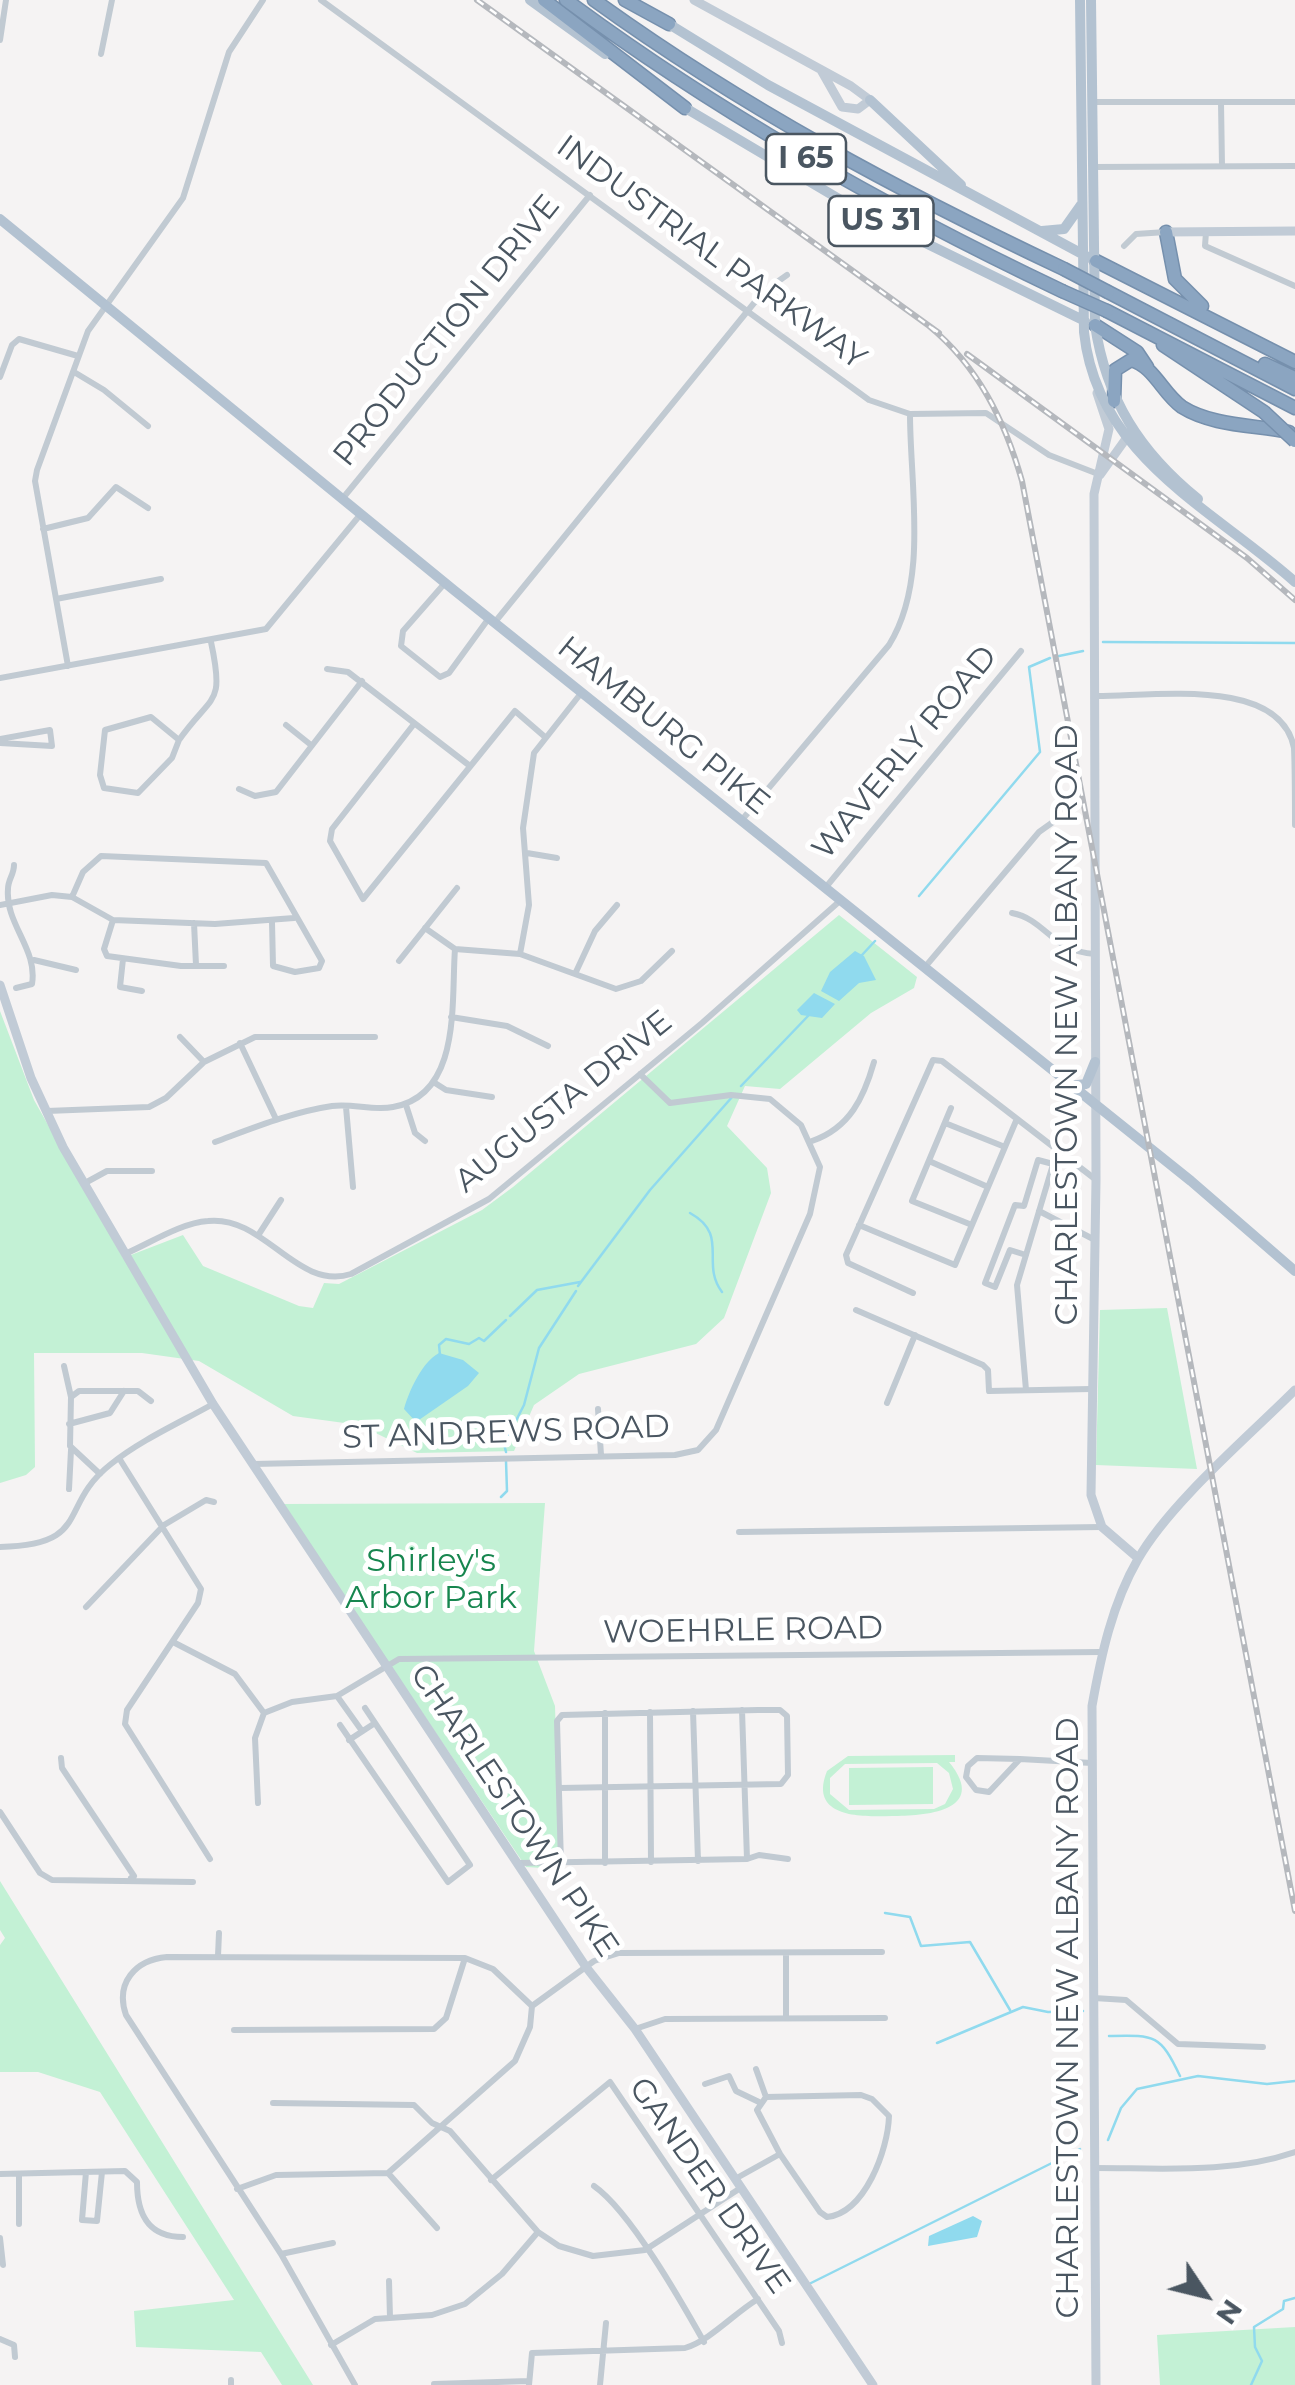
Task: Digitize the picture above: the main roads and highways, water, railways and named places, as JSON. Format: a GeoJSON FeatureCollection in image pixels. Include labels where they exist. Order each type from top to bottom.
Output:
{"type":"FeatureCollection","features":[{"type":"Feature","properties":{"kind":"highway"},"geometry":{"type":"LineString","coordinates":[[544,0],[685,108]]}},
{"type":"Feature","properties":{"kind":"highway","name":"I 65"},"geometry":{"type":"LineString","coordinates":[[566,0],[821,170],[940,234],[1113,314],[1295,408]]}},
{"type":"Feature","properties":{"kind":"highway","name":"I 65"},"geometry":{"type":"LineString","coordinates":[[594,0],[782,124],[902,192],[1064,269],[1295,389]]}},
{"type":"Feature","properties":{"kind":"highway"},"geometry":{"type":"LineString","coordinates":[[625,0],[669,24]]}},
{"type":"Feature","properties":{"kind":"highway"},"geometry":{"type":"LineString","coordinates":[[1166,232],[1175,279],[1224,323]]}},
{"type":"Feature","properties":{"kind":"highway"},"geometry":{"type":"LineString","coordinates":[[1090,258],[1295,362]]}},
{"type":"Feature","properties":{"kind":"highway"},"geometry":{"type":"LineString","coordinates":[[1143,309],[1295,378]]}},
{"type":"Feature","properties":{"kind":"highway"},"geometry":{"type":"LineString","coordinates":[[1113,314],[1264,412],[1295,437]]}},
{"type":"Feature","properties":{"kind":"highway"},"geometry":{"type":"LineString","coordinates":[[1090,323],[1137,352],[1170,397],[1195,414],[1295,437]]}},
{"type":"Feature","properties":{"kind":"highway"},"geometry":{"type":"LineString","coordinates":[[1114,401],[1113,376],[1120,364],[1139,362],[1150,372]]}},
{"type":"Feature","properties":{"kind":"main road","name":"US 31"},"geometry":{"type":"LineString","coordinates":[[530,0],[685,108],[856,209],[1090,323]]}},
{"type":"Feature","properties":{"kind":"main road","name":"US 31"},"geometry":{"type":"LineString","coordinates":[[632,0],[768,86],[1090,258]]}},
{"type":"Feature","properties":{"kind":"main road"},"geometry":{"type":"LineString","coordinates":[[694,0],[870,100],[978,199]]}},
{"type":"Feature","properties":{"kind":"main road"},"geometry":{"type":"LineString","coordinates":[[1080,0],[1092,167],[1089,361],[1129,435],[1226,526],[1295,582]]}},
{"type":"Feature","properties":{"kind":"main road"},"geometry":{"type":"LineString","coordinates":[[1090,258],[1083,199],[1091,0]]}},
{"type":"Feature","properties":{"kind":"main road"},"geometry":{"type":"LineString","coordinates":[[821,70],[842,108],[858,109],[870,100]]}},
{"type":"Feature","properties":{"kind":"main road"},"geometry":{"type":"LineString","coordinates":[[1038,230],[1064,229],[1076,218],[1083,199]]}},
{"type":"Feature","properties":{"kind":"main road","name":"HAMBURG PIKE"},"geometry":{"type":"LineString","coordinates":[[0,218],[1295,1271]]}},
{"type":"Feature","properties":{"kind":"main road"},"geometry":{"type":"LineString","coordinates":[[1166,232],[1295,232]]}},
{"type":"Feature","properties":{"kind":"main road"},"geometry":{"type":"LineString","coordinates":[[1090,323],[1101,364],[1129,435]]}},
{"type":"Feature","properties":{"kind":"main road","name":"CHARLESTOWN NEW ALBANY ROAD"},"geometry":{"type":"LineString","coordinates":[[1089,361],[1109,429],[1094,494],[1096,1180],[1091,1495],[1102,1527],[1138,1558]]}},
{"type":"Feature","properties":{"kind":"main road","name":"CHARLESTOWN NEW ALBANY ROAD"},"geometry":{"type":"LineString","coordinates":[[1100,475],[1129,435]]}},
{"type":"Feature","properties":{"kind":"main road","name":"CHARLESTOWN PIKE"},"geometry":{"type":"LineString","coordinates":[[0,984],[46,1111],[213,1404],[586,1967],[635,2029],[873,2385]]}},
{"type":"Feature","properties":{"kind":"main road"},"geometry":{"type":"LineString","coordinates":[[1069,1086],[1086,1084],[1096,1062]]}},
{"type":"Feature","properties":{"kind":"main road","name":"CHARLESTOWN NEW ALBANY ROAD"},"geometry":{"type":"LineString","coordinates":[[1096,2385],[1092,1706],[1102,1652],[1138,1558],[1175,1512],[1295,1390]]}},
{"type":"Feature","properties":{"kind":"water"},"geometry":{"type":"Polygon","coordinates":[[[855,951],[864,956],[876,980],[859,983],[839,1001],[821,991],[830,972],[855,951]]]}},
{"type":"Feature","properties":{"kind":"water"},"geometry":{"type":"Polygon","coordinates":[[[814,993],[835,1004],[822,1018],[801,1015],[797,1010],[814,993]]]}},
{"type":"Feature","properties":{"kind":"water"},"geometry":{"type":"Polygon","coordinates":[[[439,1353],[463,1360],[479,1373],[468,1386],[416,1422],[404,1409],[406,1402],[422,1370],[439,1353]]]}},
{"type":"Feature","properties":{"kind":"water"},"geometry":{"type":"Polygon","coordinates":[[[973,2216],[982,2221],[977,2237],[928,2246],[929,2236],[973,2216]]]}},
{"type":"Feature","properties":{"kind":"waterway"},"geometry":{"type":"LineString","coordinates":[[1103,642],[1295,643]]}},
{"type":"Feature","properties":{"kind":"waterway"},"geometry":{"type":"LineString","coordinates":[[1059,656],[1083,651]]}},
{"type":"Feature","properties":{"kind":"waterway"},"geometry":{"type":"LineString","coordinates":[[919,896],[1040,752],[1029,667],[1050,658]]}},
{"type":"Feature","properties":{"kind":"waterway"},"geometry":{"type":"LineString","coordinates":[[862,955],[875,941]]}},
{"type":"Feature","properties":{"kind":"waterway"},"geometry":{"type":"LineString","coordinates":[[741,1086],[808,1016]]}},
{"type":"Feature","properties":{"kind":"waterway"},"geometry":{"type":"LineString","coordinates":[[578,1286],[650,1190],[733,1096]]}},
{"type":"Feature","properties":{"kind":"waterway"},"geometry":{"type":"LineString","coordinates":[[690,1213],[709,1231],[713,1271],[722,1292]]}},
{"type":"Feature","properties":{"kind":"waterway"},"geometry":{"type":"LineString","coordinates":[[510,1316],[537,1290],[580,1282]]}},
{"type":"Feature","properties":{"kind":"waterway"},"geometry":{"type":"LineString","coordinates":[[506,1452],[504,1444],[524,1405],[539,1348],[576,1291]]}},
{"type":"Feature","properties":{"kind":"waterway"},"geometry":{"type":"LineString","coordinates":[[440,1355],[439,1345],[446,1339],[469,1344],[479,1338],[484,1341],[506,1320]]}},
{"type":"Feature","properties":{"kind":"waterway"},"geometry":{"type":"LineString","coordinates":[[501,1497],[507,1491],[506,1461]]}},
{"type":"Feature","properties":{"kind":"waterway"},"geometry":{"type":"LineString","coordinates":[[885,1913],[910,1917],[921,1946],[970,1942],[1010,2010]]}},
{"type":"Feature","properties":{"kind":"waterway"},"geometry":{"type":"LineString","coordinates":[[937,2043],[1023,2007],[1048,2012],[1083,2011]]}},
{"type":"Feature","properties":{"kind":"waterway"},"geometry":{"type":"LineString","coordinates":[[1109,2036],[1154,2040],[1167,2052],[1180,2076]]}},
{"type":"Feature","properties":{"kind":"waterway"},"geometry":{"type":"LineString","coordinates":[[1108,2140],[1121,2108],[1137,2089],[1198,2076],[1267,2084],[1295,2081]]}},
{"type":"Feature","properties":{"kind":"waterway"},"geometry":{"type":"LineString","coordinates":[[809,2284],[1080,2149]]}},
{"type":"Feature","properties":{"kind":"waterway"},"geometry":{"type":"LineString","coordinates":[[1251,2385],[1262,2361],[1255,2347],[1254,2327],[1283,2309],[1284,2301],[1295,2298]]}},
{"type":"Feature","properties":{"kind":"railway"},"geometry":{"type":"LineString","coordinates":[[477,0],[939,333]]}},
{"type":"Feature","properties":{"kind":"railway"},"geometry":{"type":"LineString","coordinates":[[929,326],[962,359],[988,396],[1022,481],[1295,1911]]}},
{"type":"Feature","properties":{"kind":"railway"},"geometry":{"type":"LineString","coordinates":[[967,354],[1247,558],[1295,600]]}},
{"type":"Feature","properties":{"kind":"park label","name":"Shirley's Arbor Park"},"geometry":{"type":"Point","coordinates":[431,1580]}}]}
